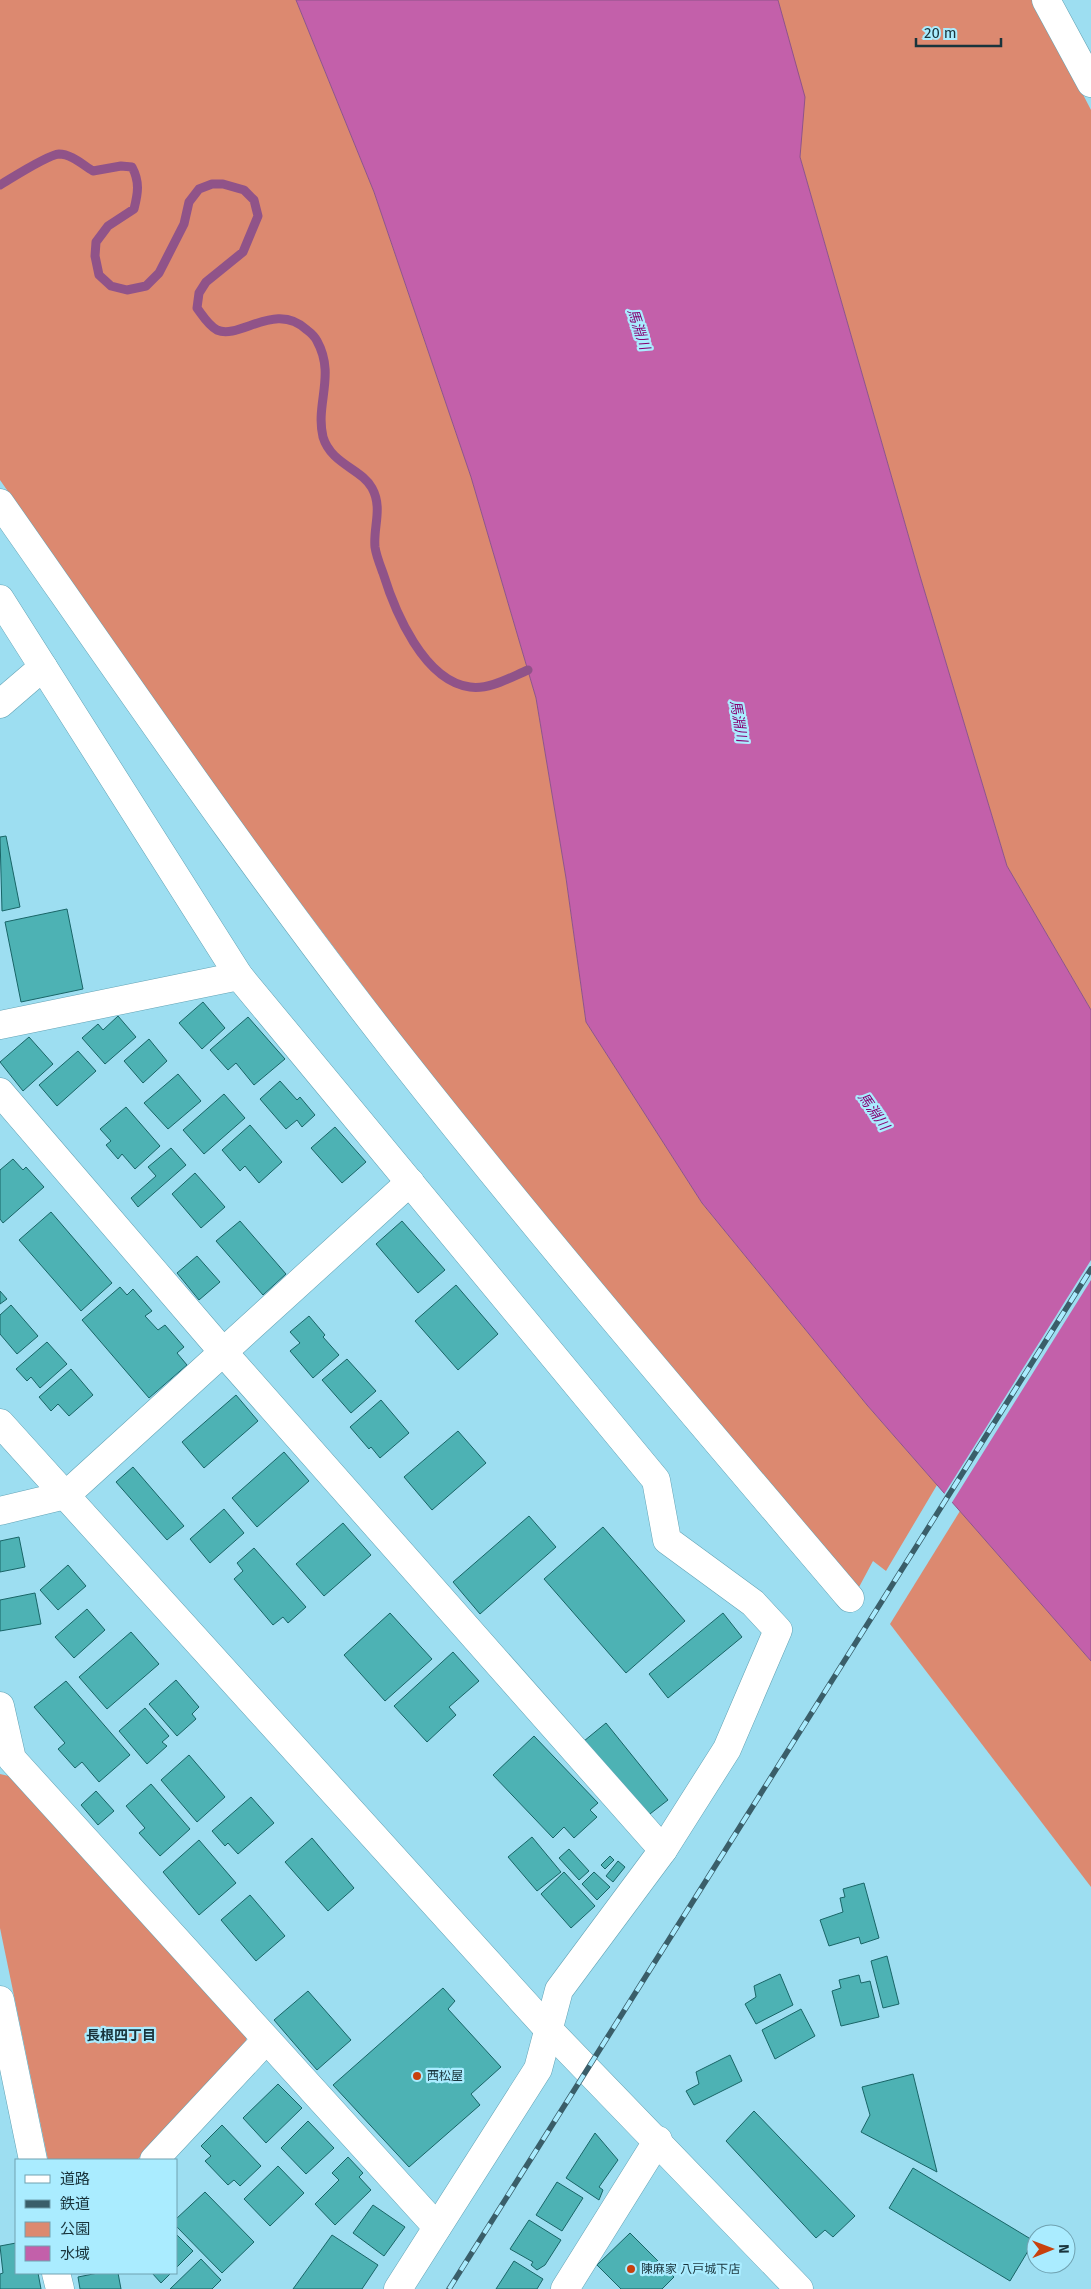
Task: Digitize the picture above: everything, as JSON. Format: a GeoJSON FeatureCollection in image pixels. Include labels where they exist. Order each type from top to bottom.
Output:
{"type":"FeatureCollection","features":[{"type":"Feature","properties":{"kind":"street"},"geometry":{"type":"LineString","coordinates":[[1046,0],[1091,83]]}},
{"type":"Feature","properties":{"kind":"street"},"geometry":{"type":"LineString","coordinates":[[0,504],[256,869],[400,1057],[583,1282],[850,1598]]}},
{"type":"Feature","properties":{"kind":"street"},"geometry":{"type":"LineString","coordinates":[[0,599],[239,976],[656,1480],[667,1540],[753,1603],[778,1630],[727,1749],[664,1850],[559,1990],[538,2069],[398,2289]]}},
{"type":"Feature","properties":{"kind":"street"},"geometry":{"type":"LineString","coordinates":[[0,704],[43,667]]}},
{"type":"Feature","properties":{"kind":"street"},"geometry":{"type":"LineString","coordinates":[[0,1025],[239,976]]}},
{"type":"Feature","properties":{"kind":"street"},"geometry":{"type":"LineString","coordinates":[[0,1092],[224,1353],[664,1850]]}},
{"type":"Feature","properties":{"kind":"street"},"geometry":{"type":"LineString","coordinates":[[0,1511],[66,1496],[410,1182]]}},
{"type":"Feature","properties":{"kind":"street"},"geometry":{"type":"LineString","coordinates":[[0,1423],[548,2029],[658,2140],[799,2289]]}},
{"type":"Feature","properties":{"kind":"street"},"geometry":{"type":"LineString","coordinates":[[0,1706],[6,1760],[437,2227]]}},
{"type":"Feature","properties":{"kind":"street"},"geometry":{"type":"LineString","coordinates":[[0,2000],[33,2159]]}},
{"type":"Feature","properties":{"kind":"street"},"geometry":{"type":"LineString","coordinates":[[155,2159],[266,2040]]}},
{"type":"Feature","properties":{"kind":"street"},"geometry":{"type":"LineString","coordinates":[[565,2289],[658,2140]]}},
{"type":"Feature","properties":{"kind":"street"},"geometry":{"type":"LineString","coordinates":[[56,2274],[60,2289]]}},
{"type":"Feature","properties":{"kind":"green space"},"geometry":{"type":"Polygon","coordinates":[[[0,0],[296,0],[374,192],[471,477],[536,698],[566,878],[586,1022],[702,1203],[867,1405],[937,1485],[886,1571],[873,1561],[858,1589],[625,1316],[421,1063],[227,805],[0,480],[0,0]]]}},
{"type":"Feature","properties":{"kind":"green space"},"geometry":{"type":"Polygon","coordinates":[[[778,0],[1034,0],[1091,110],[1091,1010],[1007,866],[920,576],[800,157],[804,97],[778,0]]]}},
{"type":"Feature","properties":{"kind":"green space"},"geometry":{"type":"Polygon","coordinates":[[[960,1511],[1091,1661],[1091,1887],[890,1624],[960,1511]]]}},
{"type":"Feature","properties":{"kind":"green space"},"geometry":{"type":"Polygon","coordinates":[[[0,1774],[13,1777],[246,2031],[246,2043],[138,2159],[48,2159],[0,1928],[0,1774]]]}},
{"type":"Feature","properties":{"kind":"water","name":"馬淵川"},"geometry":{"type":"Polygon","coordinates":[[[296,0],[778,0],[805,97],[800,157],[920,576],[1007,866],[1091,1010],[1091,1661],[867,1405],[702,1203],[586,1022],[566,878],[536,698],[471,477],[374,192],[296,0]]]}},
{"type":"Feature","properties":{"kind":"pier"},"geometry":{"type":"Polygon","coordinates":[[[1091,1260],[1091,1280],[951,1504],[943,1496],[1091,1260]]]}},
{"type":"Feature","properties":{"kind":"building"},"geometry":{"type":"Polygon","coordinates":[[[6,836],[20,907],[2,911],[0,837],[6,836]]]}},
{"type":"Feature","properties":{"kind":"building"},"geometry":{"type":"Polygon","coordinates":[[[67,909],[83,989],[21,1002],[5,922],[67,909]]]}},
{"type":"Feature","properties":{"kind":"building"},"geometry":{"type":"Polygon","coordinates":[[[203,1002],[225,1028],[202,1049],[179,1023],[203,1002]]]}},
{"type":"Feature","properties":{"kind":"building"},"geometry":{"type":"Polygon","coordinates":[[[118,1016],[136,1037],[105,1064],[82,1038],[98,1024],[103,1030],[118,1016]]]}},
{"type":"Feature","properties":{"kind":"building"},"geometry":{"type":"Polygon","coordinates":[[[248,1017],[285,1059],[254,1085],[236,1063],[228,1070],[210,1050],[248,1017]]]}},
{"type":"Feature","properties":{"kind":"building"},"geometry":{"type":"Polygon","coordinates":[[[29,1037],[53,1064],[23,1091],[0,1062],[29,1037]]]}},
{"type":"Feature","properties":{"kind":"building"},"geometry":{"type":"Polygon","coordinates":[[[149,1039],[167,1061],[143,1083],[124,1061],[149,1039]]]}},
{"type":"Feature","properties":{"kind":"building"},"geometry":{"type":"Polygon","coordinates":[[[78,1051],[96,1071],[57,1106],[39,1085],[78,1051]]]}},
{"type":"Feature","properties":{"kind":"building"},"geometry":{"type":"Polygon","coordinates":[[[178,1074],[201,1101],[168,1129],[144,1103],[178,1074]]]}},
{"type":"Feature","properties":{"kind":"building"},"geometry":{"type":"Polygon","coordinates":[[[280,1081],[297,1100],[300,1097],[315,1115],[302,1127],[297,1120],[286,1129],[260,1099],[280,1081]]]}},
{"type":"Feature","properties":{"kind":"building"},"geometry":{"type":"Polygon","coordinates":[[[224,1094],[245,1118],[204,1154],[183,1130],[224,1094]]]}},
{"type":"Feature","properties":{"kind":"building"},"geometry":{"type":"Polygon","coordinates":[[[126,1107],[160,1146],[135,1169],[122,1154],[118,1159],[106,1145],[111,1141],[100,1129],[126,1107]]]}},
{"type":"Feature","properties":{"kind":"building"},"geometry":{"type":"Polygon","coordinates":[[[250,1125],[282,1162],[259,1183],[245,1166],[240,1171],[222,1150],[250,1125]]]}},
{"type":"Feature","properties":{"kind":"building"},"geometry":{"type":"Polygon","coordinates":[[[335,1127],[366,1162],[342,1183],[311,1148],[335,1127]]]}},
{"type":"Feature","properties":{"kind":"building"},"geometry":{"type":"Polygon","coordinates":[[[171,1148],[186,1165],[138,1207],[131,1198],[156,1176],[148,1167],[171,1148]]]}},
{"type":"Feature","properties":{"kind":"building"},"geometry":{"type":"Polygon","coordinates":[[[13,1159],[23,1170],[26,1167],[44,1187],[3,1223],[0,1219],[0,1170],[13,1159]]]}},
{"type":"Feature","properties":{"kind":"building"},"geometry":{"type":"Polygon","coordinates":[[[195,1173],[225,1207],[201,1228],[172,1194],[195,1173]]]}},
{"type":"Feature","properties":{"kind":"building"},"geometry":{"type":"Polygon","coordinates":[[[51,1212],[112,1283],[81,1311],[19,1240],[51,1212]]]}},
{"type":"Feature","properties":{"kind":"building"},"geometry":{"type":"Polygon","coordinates":[[[240,1221],[286,1274],[263,1295],[216,1241],[240,1221]]]}},
{"type":"Feature","properties":{"kind":"building"},"geometry":{"type":"Polygon","coordinates":[[[402,1221],[445,1270],[418,1293],[376,1244],[402,1221]]]}},
{"type":"Feature","properties":{"kind":"building"},"geometry":{"type":"Polygon","coordinates":[[[197,1256],[220,1282],[199,1300],[177,1273],[197,1256]]]}},
{"type":"Feature","properties":{"kind":"building"},"geometry":{"type":"Polygon","coordinates":[[[456,1285],[498,1334],[458,1370],[415,1321],[456,1285]]]}},
{"type":"Feature","properties":{"kind":"building"},"geometry":{"type":"Polygon","coordinates":[[[120,1287],[127,1295],[133,1289],[152,1311],[145,1316],[158,1330],[165,1325],[184,1347],[177,1353],[187,1365],[149,1398],[82,1320],[120,1287]]]}},
{"type":"Feature","properties":{"kind":"building"},"geometry":{"type":"Polygon","coordinates":[[[0,1291],[7,1299],[0,1304],[0,1291]]]}},
{"type":"Feature","properties":{"kind":"building"},"geometry":{"type":"Polygon","coordinates":[[[11,1305],[38,1336],[17,1354],[0,1334],[0,1315],[11,1305]]]}},
{"type":"Feature","properties":{"kind":"building"},"geometry":{"type":"Polygon","coordinates":[[[309,1316],[325,1335],[323,1337],[339,1355],[313,1378],[290,1351],[300,1343],[290,1332],[309,1316]]]}},
{"type":"Feature","properties":{"kind":"building"},"geometry":{"type":"Polygon","coordinates":[[[47,1342],[67,1364],[40,1388],[31,1377],[27,1381],[16,1369],[47,1342]]]}},
{"type":"Feature","properties":{"kind":"building"},"geometry":{"type":"Polygon","coordinates":[[[347,1359],[376,1391],[351,1413],[322,1380],[347,1359]]]}},
{"type":"Feature","properties":{"kind":"building"},"geometry":{"type":"Polygon","coordinates":[[[71,1369],[93,1395],[69,1416],[58,1404],[51,1411],[39,1397],[71,1369]]]}},
{"type":"Feature","properties":{"kind":"building"},"geometry":{"type":"Polygon","coordinates":[[[236,1395],[258,1421],[204,1468],[182,1442],[236,1395]]]}},
{"type":"Feature","properties":{"kind":"building"},"geometry":{"type":"Polygon","coordinates":[[[381,1400],[409,1433],[380,1458],[371,1447],[369,1449],[350,1427],[381,1400]]]}},
{"type":"Feature","properties":{"kind":"building"},"geometry":{"type":"Polygon","coordinates":[[[458,1431],[486,1463],[432,1510],[404,1477],[458,1431]]]}},
{"type":"Feature","properties":{"kind":"building"},"geometry":{"type":"Polygon","coordinates":[[[284,1452],[309,1481],[257,1527],[232,1498],[284,1452]]]}},
{"type":"Feature","properties":{"kind":"building"},"geometry":{"type":"Polygon","coordinates":[[[133,1467],[184,1526],[167,1540],[116,1482],[133,1467]]]}},
{"type":"Feature","properties":{"kind":"building"},"geometry":{"type":"Polygon","coordinates":[[[224,1509],[244,1533],[210,1563],[190,1539],[224,1509]]]}},
{"type":"Feature","properties":{"kind":"building"},"geometry":{"type":"Polygon","coordinates":[[[529,1516],[556,1547],[480,1614],[453,1582],[529,1516]]]}},
{"type":"Feature","properties":{"kind":"building"},"geometry":{"type":"Polygon","coordinates":[[[343,1523],[371,1555],[324,1596],[296,1564],[343,1523]]]}},
{"type":"Feature","properties":{"kind":"building"},"geometry":{"type":"Polygon","coordinates":[[[603,1527],[685,1621],[626,1673],[544,1579],[603,1527]]]}},
{"type":"Feature","properties":{"kind":"building"},"geometry":{"type":"Polygon","coordinates":[[[19,1537],[25,1567],[0,1572],[0,1541],[19,1537]]]}},
{"type":"Feature","properties":{"kind":"building"},"geometry":{"type":"Polygon","coordinates":[[[254,1548],[306,1607],[288,1623],[283,1617],[273,1625],[234,1579],[243,1571],[237,1563],[254,1548]]]}},
{"type":"Feature","properties":{"kind":"building"},"geometry":{"type":"Polygon","coordinates":[[[68,1565],[86,1586],[58,1610],[40,1590],[68,1565]]]}},
{"type":"Feature","properties":{"kind":"building"},"geometry":{"type":"Polygon","coordinates":[[[35,1593],[41,1624],[0,1631],[0,1600],[35,1593]]]}},
{"type":"Feature","properties":{"kind":"building"},"geometry":{"type":"Polygon","coordinates":[[[87,1609],[105,1630],[74,1658],[55,1637],[87,1609]]]}},
{"type":"Feature","properties":{"kind":"building"},"geometry":{"type":"Polygon","coordinates":[[[390,1613],[432,1659],[385,1701],[344,1655],[390,1613]]]}},
{"type":"Feature","properties":{"kind":"building"},"geometry":{"type":"Polygon","coordinates":[[[723,1613],[742,1637],[668,1698],[649,1674],[723,1613]]]}},
{"type":"Feature","properties":{"kind":"building"},"geometry":{"type":"Polygon","coordinates":[[[131,1632],[159,1664],[107,1709],[79,1677],[131,1632]]]}},
{"type":"Feature","properties":{"kind":"building"},"geometry":{"type":"Polygon","coordinates":[[[453,1652],[479,1681],[449,1707],[456,1715],[427,1742],[394,1706],[453,1652]]]}},
{"type":"Feature","properties":{"kind":"building"},"geometry":{"type":"Polygon","coordinates":[[[176,1680],[199,1707],[192,1714],[196,1719],[177,1736],[149,1704],[176,1680]]]}},
{"type":"Feature","properties":{"kind":"building"},"geometry":{"type":"Polygon","coordinates":[[[66,1681],[130,1755],[99,1782],[82,1762],[75,1768],[58,1749],[65,1743],[34,1707],[66,1681]]]}},
{"type":"Feature","properties":{"kind":"building"},"geometry":{"type":"Polygon","coordinates":[[[145,1708],[169,1736],[162,1742],[167,1746],[147,1764],[119,1731],[145,1708]]]}},
{"type":"Feature","properties":{"kind":"building"},"geometry":{"type":"Polygon","coordinates":[[[606,1723],[668,1800],[646,1817],[584,1741],[606,1723]]]}},
{"type":"Feature","properties":{"kind":"building"},"geometry":{"type":"Polygon","coordinates":[[[534,1736],[598,1803],[590,1810],[597,1817],[574,1838],[564,1827],[553,1838],[493,1775],[534,1736]]]}},
{"type":"Feature","properties":{"kind":"building"},"geometry":{"type":"Polygon","coordinates":[[[189,1755],[225,1797],[197,1822],[161,1780],[189,1755]]]}},
{"type":"Feature","properties":{"kind":"building"},"geometry":{"type":"Polygon","coordinates":[[[151,1784],[190,1829],[160,1856],[139,1833],[145,1828],[126,1806],[151,1784]]]}},
{"type":"Feature","properties":{"kind":"building"},"geometry":{"type":"Polygon","coordinates":[[[96,1791],[114,1811],[98,1825],[81,1805],[96,1791]]]}},
{"type":"Feature","properties":{"kind":"building"},"geometry":{"type":"Polygon","coordinates":[[[251,1797],[274,1823],[238,1854],[228,1843],[225,1846],[212,1831],[251,1797]]]}},
{"type":"Feature","properties":{"kind":"building"},"geometry":{"type":"Polygon","coordinates":[[[532,1837],[561,1872],[537,1891],[508,1857],[532,1837]]]}},
{"type":"Feature","properties":{"kind":"building"},"geometry":{"type":"Polygon","coordinates":[[[312,1838],[354,1888],[328,1911],[285,1862],[312,1838]]]}},
{"type":"Feature","properties":{"kind":"building"},"geometry":{"type":"Polygon","coordinates":[[[199,1840],[236,1883],[199,1915],[163,1872],[199,1840]]]}},
{"type":"Feature","properties":{"kind":"building"},"geometry":{"type":"Polygon","coordinates":[[[569,1849],[589,1871],[579,1880],[559,1858],[569,1849]]]}},
{"type":"Feature","properties":{"kind":"building"},"geometry":{"type":"Polygon","coordinates":[[[610,1856],[614,1860],[605,1869],[601,1865],[610,1856]]]}},
{"type":"Feature","properties":{"kind":"building"},"geometry":{"type":"Polygon","coordinates":[[[618,1861],[625,1867],[613,1882],[606,1876],[618,1861]]]}},
{"type":"Feature","properties":{"kind":"building"},"geometry":{"type":"Polygon","coordinates":[[[564,1872],[595,1906],[571,1928],[541,1894],[564,1872]]]}},
{"type":"Feature","properties":{"kind":"building"},"geometry":{"type":"Polygon","coordinates":[[[594,1872],[610,1887],[597,1900],[582,1884],[594,1872]]]}},
{"type":"Feature","properties":{"kind":"building"},"geometry":{"type":"Polygon","coordinates":[[[864,1883],[879,1938],[861,1944],[859,1937],[829,1946],[820,1920],[843,1912],[840,1898],[845,1897],[843,1889],[864,1883]]]}},
{"type":"Feature","properties":{"kind":"building"},"geometry":{"type":"Polygon","coordinates":[[[250,1895],[285,1936],[256,1961],[221,1920],[250,1895]]]}},
{"type":"Feature","properties":{"kind":"building"},"geometry":{"type":"Polygon","coordinates":[[[887,1956],[899,2004],[883,2008],[871,1961],[887,1956]]]}},
{"type":"Feature","properties":{"kind":"building"},"geometry":{"type":"Polygon","coordinates":[[[780,1974],[793,2005],[756,2024],[745,2004],[756,1997],[754,1986],[780,1974]]]}},
{"type":"Feature","properties":{"kind":"building"},"geometry":{"type":"Polygon","coordinates":[[[859,1975],[861,1983],[870,1981],[879,2017],[841,2026],[832,1991],[841,1988],[839,1980],[859,1975]]]}},
{"type":"Feature","properties":{"kind":"building","name":"西松屋"},"geometry":{"type":"Polygon","coordinates":[[[443,1988],[455,2001],[448,2009],[501,2067],[471,2094],[480,2105],[409,2167],[333,2085],[443,1988]]]}},
{"type":"Feature","properties":{"kind":"building"},"geometry":{"type":"Polygon","coordinates":[[[308,1991],[351,2040],[317,2070],[274,2020],[308,1991]]]}},
{"type":"Feature","properties":{"kind":"building"},"geometry":{"type":"Polygon","coordinates":[[[801,2009],[815,2036],[775,2059],[762,2030],[801,2009]]]}},
{"type":"Feature","properties":{"kind":"building"},"geometry":{"type":"Polygon","coordinates":[[[730,2055],[742,2081],[694,2105],[686,2091],[699,2084],[696,2072],[730,2055]]]}},
{"type":"Feature","properties":{"kind":"building"},"geometry":{"type":"Polygon","coordinates":[[[913,2074],[937,2172],[861,2132],[870,2115],[862,2087],[913,2074]]]}},
{"type":"Feature","properties":{"kind":"building"},"geometry":{"type":"Polygon","coordinates":[[[278,2084],[302,2108],[266,2143],[243,2118],[278,2084]]]}},
{"type":"Feature","properties":{"kind":"building"},"geometry":{"type":"Polygon","coordinates":[[[754,2111],[855,2216],[833,2237],[825,2230],[816,2238],[726,2141],[754,2111]]]}},
{"type":"Feature","properties":{"kind":"building"},"geometry":{"type":"Polygon","coordinates":[[[308,2121],[334,2148],[306,2174],[281,2148],[308,2121]]]}},
{"type":"Feature","properties":{"kind":"building"},"geometry":{"type":"Polygon","coordinates":[[[222,2125],[261,2166],[240,2186],[234,2180],[228,2185],[205,2161],[211,2156],[201,2146],[222,2125]]]}},
{"type":"Feature","properties":{"kind":"building"},"geometry":{"type":"Polygon","coordinates":[[[595,2133],[618,2160],[599,2187],[603,2190],[599,2200],[566,2178],[595,2133]]]}},
{"type":"Feature","properties":{"kind":"building"},"geometry":{"type":"Polygon","coordinates":[[[348,2157],[363,2173],[359,2177],[371,2190],[335,2225],[315,2204],[339,2180],[332,2173],[348,2157]]]}},
{"type":"Feature","properties":{"kind":"building"},"geometry":{"type":"Polygon","coordinates":[[[278,2166],[304,2193],[270,2226],[244,2199],[278,2166]]]}},
{"type":"Feature","properties":{"kind":"building"},"geometry":{"type":"Polygon","coordinates":[[[913,2168],[1026,2236],[1026,2254],[1010,2281],[889,2208],[913,2168]]]}},
{"type":"Feature","properties":{"kind":"building"},"geometry":{"type":"Polygon","coordinates":[[[557,2182],[583,2198],[562,2231],[536,2215],[557,2182]]]}},
{"type":"Feature","properties":{"kind":"building"},"geometry":{"type":"Polygon","coordinates":[[[205,2192],[254,2242],[222,2273],[178,2228],[178,2217],[205,2192]]]}},
{"type":"Feature","properties":{"kind":"building"},"geometry":{"type":"Polygon","coordinates":[[[373,2205],[405,2227],[384,2256],[353,2233],[373,2205]]]}},
{"type":"Feature","properties":{"kind":"building"},"geometry":{"type":"Polygon","coordinates":[[[529,2220],[561,2240],[545,2265],[537,2270],[531,2265],[533,2262],[510,2249],[529,2220]]]}},
{"type":"Feature","properties":{"kind":"building"},"geometry":{"type":"Polygon","coordinates":[[[630,2233],[674,2277],[662,2289],[621,2289],[597,2265],[630,2233]]]}},
{"type":"Feature","properties":{"kind":"building"},"geometry":{"type":"Polygon","coordinates":[[[332,2235],[378,2265],[362,2289],[293,2289],[332,2235]]]}},
{"type":"Feature","properties":{"kind":"building"},"geometry":{"type":"Polygon","coordinates":[[[178,2236],[193,2251],[178,2266],[178,2236]]]}},
{"type":"Feature","properties":{"kind":"building"},"geometry":{"type":"Polygon","coordinates":[[[15,2243],[15,2274],[38,2274],[41,2289],[0,2289],[0,2274],[3,2273],[0,2246],[15,2243]]]}},
{"type":"Feature","properties":{"kind":"building"},"geometry":{"type":"Polygon","coordinates":[[[201,2259],[221,2280],[212,2289],[170,2289],[201,2259]]]}},
{"type":"Feature","properties":{"kind":"building"},"geometry":{"type":"Polygon","coordinates":[[[514,2261],[543,2279],[537,2289],[496,2289],[514,2261]]]}},
{"type":"Feature","properties":{"kind":"building"},"geometry":{"type":"Polygon","coordinates":[[[93,2274],[118,2274],[121,2289],[80,2289],[78,2277],[93,2274]]]}},
{"type":"Feature","properties":{"kind":"building"},"geometry":{"type":"Polygon","coordinates":[[[153,2274],[170,2274],[161,2283],[153,2274]]]}},
{"type":"Feature","properties":{"kind":"waterway"},"geometry":{"type":"LineString","coordinates":[[0,185],[38,162],[59,154],[72,158],[93,171],[121,166],[132,167],[138,188],[134,209],[108,226],[96,242],[95,256],[99,275],[111,286],[127,290],[146,286],[159,273],[184,224],[189,202],[199,189],[212,184],[223,184],[244,190],[254,200],[258,216],[243,252],[206,282],[199,293],[197,308],[208,323],[217,330],[226,332],[271,319],[283,319],[295,322],[313,335],[322,354],[325,366],[321,413],[323,437],[333,454],[367,481],[372,488],[377,503],[375,540],[377,557],[395,606],[404,625],[425,659],[454,682],[470,687],[492,685],[528,670]]}},
{"type":"Feature","properties":{"kind":"railway"},"geometry":{"type":"LineString","coordinates":[[449,2289],[1091,1269]]}},
{"type":"Feature","properties":{"kind":"place","name":"西松屋"},"geometry":{"type":"Point","coordinates":[417,2076]}},
{"type":"Feature","properties":{"kind":"place","name":"陳麻家 八戸城下店"},"geometry":{"type":"Point","coordinates":[631,2269]}},
{"type":"Feature","properties":{"kind":"district","name":"長根四丁目"},"geometry":{"type":"Point","coordinates":[121,2035]}}]}
